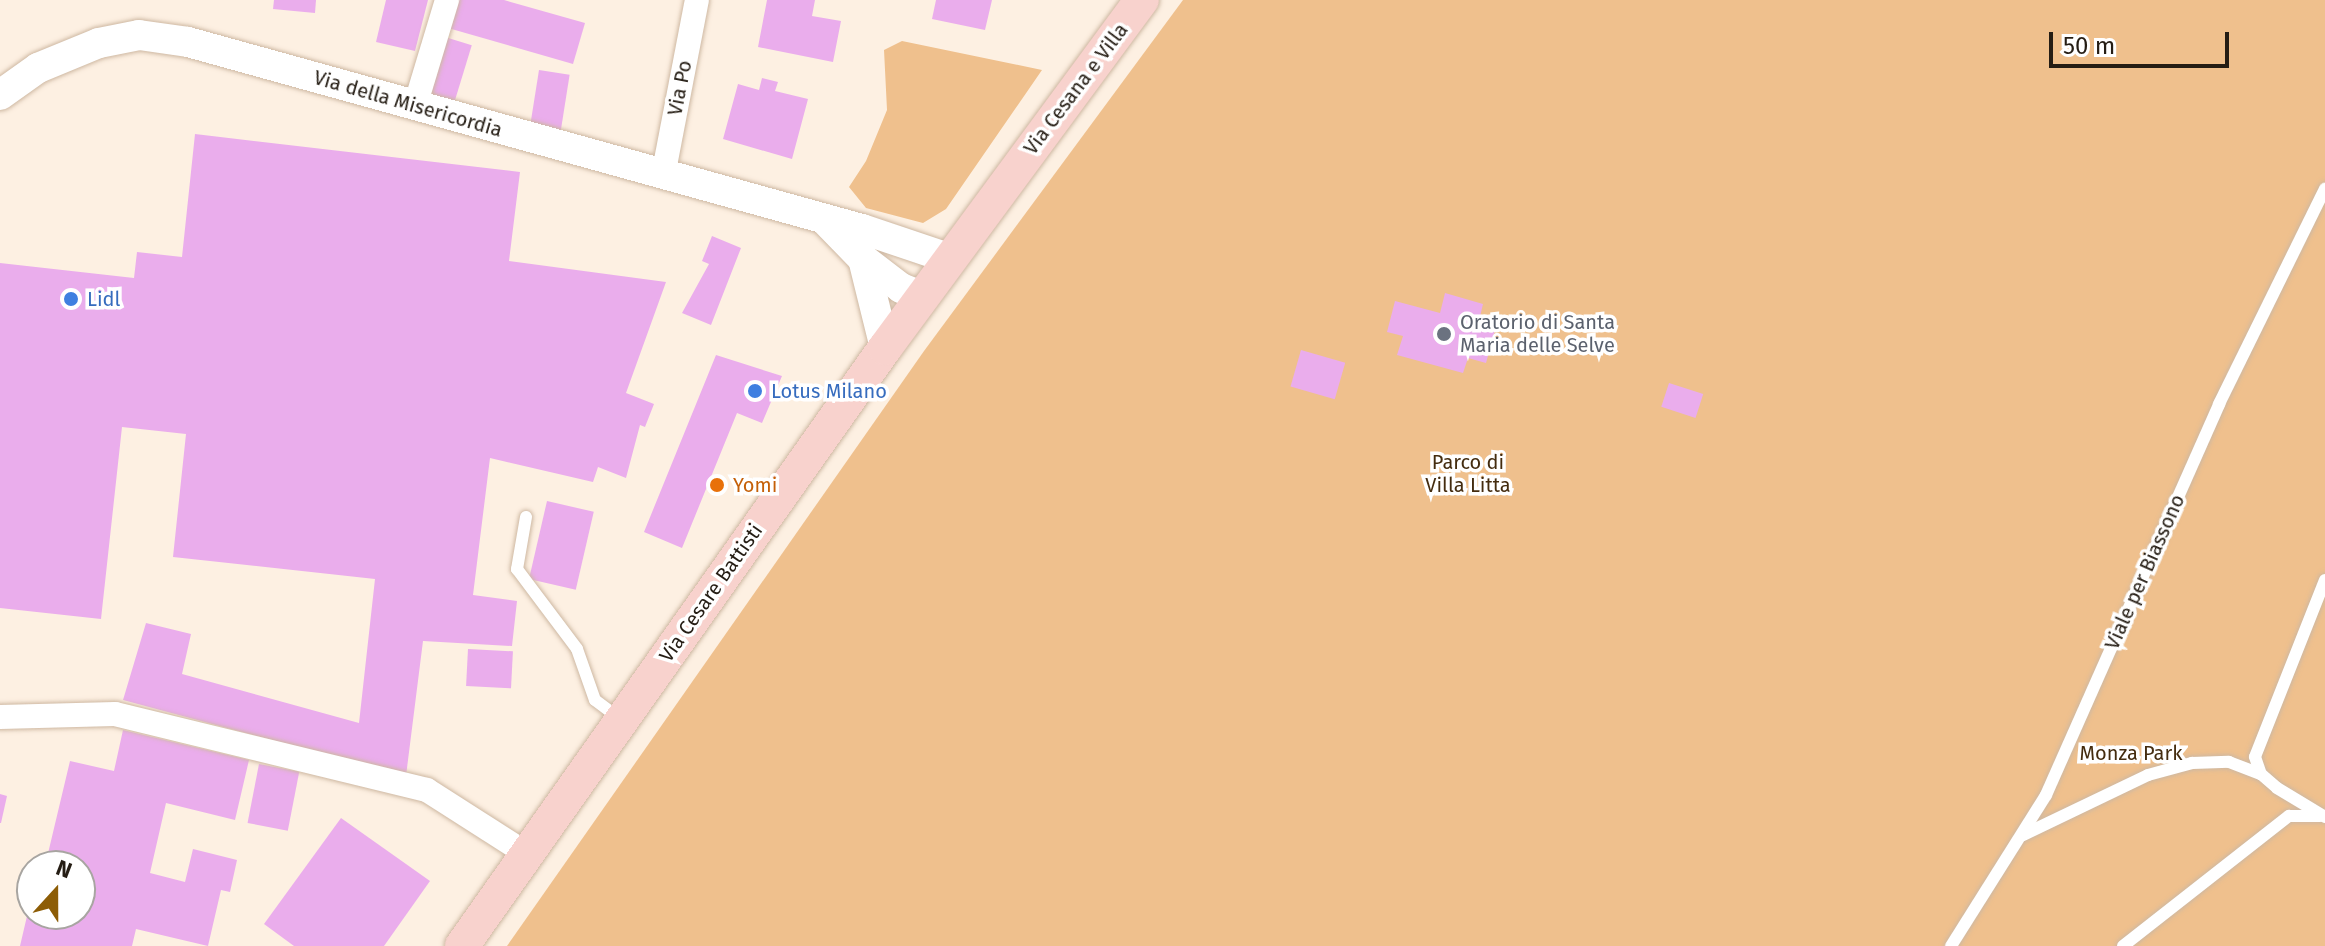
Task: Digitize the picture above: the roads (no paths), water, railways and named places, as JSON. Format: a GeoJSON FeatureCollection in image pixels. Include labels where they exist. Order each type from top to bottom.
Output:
{"type":"FeatureCollection","features":[{"type":"Feature","properties":{"kind":"main road","name":"Via Cesana e Villa"},"geometry":{"type":"LineString","coordinates":[[1010,178],[1142,0]]}},
{"type":"Feature","properties":{"kind":"main road","name":"Via Cesare Battisti"},"geometry":{"type":"LineString","coordinates":[[462,946],[885,348],[1010,178]]}},
{"type":"Feature","properties":{"kind":"street"},"geometry":{"type":"LineString","coordinates":[[415,106],[447,0]]}},
{"type":"Feature","properties":{"kind":"street","name":"Via Po"},"geometry":{"type":"LineString","coordinates":[[663,176],[697,0]]}},
{"type":"Feature","properties":{"kind":"street","name":"Via della Misericordia"},"geometry":{"type":"LineString","coordinates":[[0,95],[59,59],[99,43],[139,35],[188,42],[824,219],[951,259]]}},
{"type":"Feature","properties":{"kind":"street"},"geometry":{"type":"LineString","coordinates":[[824,219],[863,259],[923,297]]}},
{"type":"Feature","properties":{"kind":"street"},"geometry":{"type":"LineString","coordinates":[[863,259],[885,348]]}},
{"type":"Feature","properties":{"kind":"street"},"geometry":{"type":"LineString","coordinates":[[0,717],[115,714],[427,790],[527,854]]}},
{"type":"Feature","properties":{"kind":"lane","name":"Viale per Biassono"},"geometry":{"type":"LineString","coordinates":[[1951,946],[2046,795],[2219,404],[2325,189]]}},
{"type":"Feature","properties":{"kind":"lane"},"geometry":{"type":"LineString","coordinates":[[526,517],[517,569],[577,649],[595,700],[622,719]]}},
{"type":"Feature","properties":{"kind":"lane"},"geometry":{"type":"LineString","coordinates":[[2261,774],[2255,757],[2325,580]]}},
{"type":"Feature","properties":{"kind":"lane"},"geometry":{"type":"LineString","coordinates":[[2023,835],[2148,775],[2192,763],[2229,762],[2261,774],[2324,816]]}},
{"type":"Feature","properties":{"kind":"lane"},"geometry":{"type":"LineString","coordinates":[[2123,946],[2289,816],[2324,816]]}},
{"type":"Feature","properties":{"kind":"place","name":"Lidl"},"geometry":{"type":"Point","coordinates":[71,299]}},
{"type":"Feature","properties":{"kind":"place","name":"Oratorio di Santa Maria delle Selve"},"geometry":{"type":"Point","coordinates":[1444,334]}},
{"type":"Feature","properties":{"kind":"place","name":"Lotus Milano"},"geometry":{"type":"Point","coordinates":[755,391]}},
{"type":"Feature","properties":{"kind":"place","name":"Yomi"},"geometry":{"type":"Point","coordinates":[717,485]}},
{"type":"Feature","properties":{"kind":"park label","name":"Parco di Villa Litta"},"geometry":{"type":"Point","coordinates":[1468,474]}},
{"type":"Feature","properties":{"kind":"park label","name":"Monza Park"},"geometry":{"type":"Point","coordinates":[2131,753]}}]}
